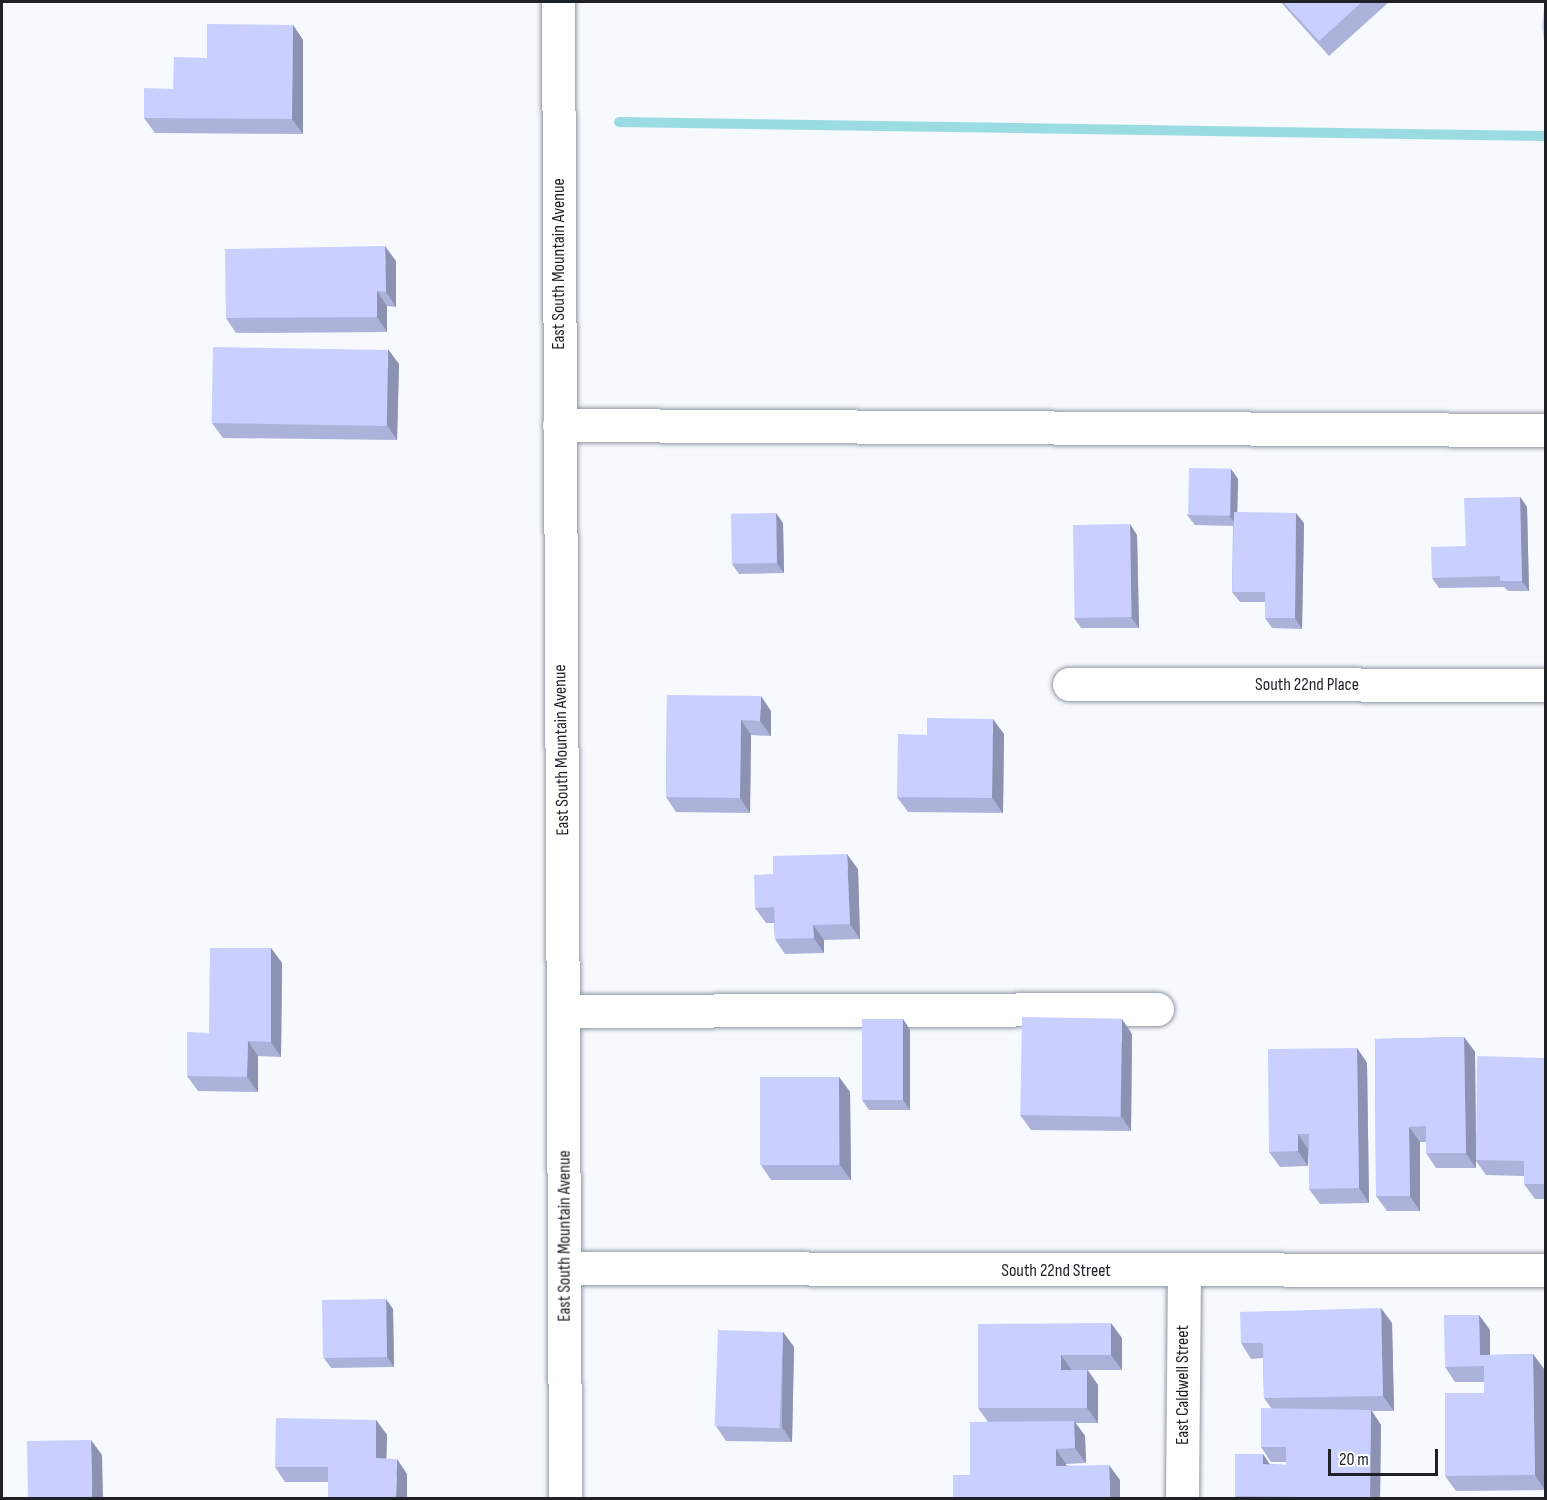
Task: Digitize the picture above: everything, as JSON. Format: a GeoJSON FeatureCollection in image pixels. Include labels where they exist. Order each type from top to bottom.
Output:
{"type":"FeatureCollection","features":[{"type":"Feature","properties":{"kind":"street","name":"East South Mountain Avenue"},"geometry":{"type":"LineString","coordinates":[[558,2],[566,1268],[565,1498]]}},
{"type":"Feature","properties":{"kind":"street"},"geometry":{"type":"LineString","coordinates":[[559,425],[1545,430]]}},
{"type":"Feature","properties":{"kind":"street","name":"South 22nd Place"},"geometry":{"type":"LineString","coordinates":[[1069,684],[1545,685]]}},
{"type":"Feature","properties":{"kind":"street"},"geometry":{"type":"LineString","coordinates":[[564,1011],[1157,1009]]}},
{"type":"Feature","properties":{"kind":"street","name":"South 22nd Street"},"geometry":{"type":"LineString","coordinates":[[566,1268],[1545,1270]]}},
{"type":"Feature","properties":{"kind":"street","name":"East Caldwell Street"},"geometry":{"type":"LineString","coordinates":[[1182,1498],[1184,1271]]}},
{"type":"Feature","properties":{"kind":"building"},"geometry":{"type":"Polygon","coordinates":[[[1283,2],[1362,2],[1319,41],[1283,2]]]}},
{"type":"Feature","properties":{"kind":"building"},"geometry":{"type":"Polygon","coordinates":[[[1545,7],[1545,49],[1542,27],[1545,7]]]}},
{"type":"Feature","properties":{"kind":"building"},"geometry":{"type":"Polygon","coordinates":[[[207,24],[293,25],[292,119],[144,118],[144,88],[173,89],[174,57],[207,58],[207,24]]]}},
{"type":"Feature","properties":{"kind":"building"},"geometry":{"type":"Polygon","coordinates":[[[385,246],[386,292],[377,291],[377,317],[226,318],[225,249],[385,246]]]}},
{"type":"Feature","properties":{"kind":"building"},"geometry":{"type":"Polygon","coordinates":[[[213,347],[388,350],[387,426],[212,423],[213,347]]]}},
{"type":"Feature","properties":{"kind":"building"},"geometry":{"type":"Polygon","coordinates":[[[1189,468],[1231,469],[1230,516],[1188,515],[1189,468]]]}},
{"type":"Feature","properties":{"kind":"building"},"geometry":{"type":"Polygon","coordinates":[[[1520,497],[1522,581],[1500,581],[1500,576],[1432,578],[1431,547],[1466,546],[1464,498],[1520,497]]]}},
{"type":"Feature","properties":{"kind":"building"},"geometry":{"type":"Polygon","coordinates":[[[1234,512],[1296,513],[1295,618],[1265,618],[1265,592],[1232,592],[1234,512]]]}},
{"type":"Feature","properties":{"kind":"building"},"geometry":{"type":"Polygon","coordinates":[[[776,513],[777,563],[732,564],[731,514],[776,513]]]}},
{"type":"Feature","properties":{"kind":"building"},"geometry":{"type":"Polygon","coordinates":[[[1130,524],[1132,617],[1075,618],[1073,525],[1130,524]]]}},
{"type":"Feature","properties":{"kind":"building"},"geometry":{"type":"Polygon","coordinates":[[[667,695],[761,696],[760,721],[741,720],[740,798],[666,797],[667,695]]]}},
{"type":"Feature","properties":{"kind":"building"},"geometry":{"type":"Polygon","coordinates":[[[927,718],[993,719],[992,798],[897,797],[898,734],[927,735],[927,718]]]}},
{"type":"Feature","properties":{"kind":"building"},"geometry":{"type":"Polygon","coordinates":[[[847,854],[850,924],[813,925],[814,938],[775,939],[774,907],[755,908],[754,875],[773,874],[773,856],[847,854]]]}},
{"type":"Feature","properties":{"kind":"building"},"geometry":{"type":"Polygon","coordinates":[[[210,948],[271,948],[271,1042],[248,1041],[247,1077],[187,1076],[187,1032],[209,1033],[210,948]]]}},
{"type":"Feature","properties":{"kind":"building"},"geometry":{"type":"Polygon","coordinates":[[[1022,1017],[1122,1019],[1120,1117],[1020,1115],[1022,1017]]]}},
{"type":"Feature","properties":{"kind":"building"},"geometry":{"type":"Polygon","coordinates":[[[862,1019],[903,1019],[903,1100],[862,1100],[862,1019]]]}},
{"type":"Feature","properties":{"kind":"building"},"geometry":{"type":"Polygon","coordinates":[[[1464,1037],[1466,1153],[1426,1153],[1426,1126],[1409,1127],[1410,1196],[1376,1196],[1375,1039],[1464,1037]]]}},
{"type":"Feature","properties":{"kind":"building"},"geometry":{"type":"Polygon","coordinates":[[[1357,1048],[1359,1188],[1309,1189],[1309,1134],[1298,1134],[1298,1151],[1269,1152],[1268,1049],[1357,1048]]]}},
{"type":"Feature","properties":{"kind":"building"},"geometry":{"type":"Polygon","coordinates":[[[1477,1056],[1545,1058],[1545,1184],[1524,1184],[1524,1161],[1476,1160],[1477,1056]]]}},
{"type":"Feature","properties":{"kind":"building"},"geometry":{"type":"Polygon","coordinates":[[[760,1077],[839,1077],[839,1165],[760,1165],[760,1077]]]}},
{"type":"Feature","properties":{"kind":"building"},"geometry":{"type":"Polygon","coordinates":[[[386,1299],[387,1357],[323,1358],[322,1300],[386,1299]]]}},
{"type":"Feature","properties":{"kind":"building"},"geometry":{"type":"Polygon","coordinates":[[[1381,1308],[1383,1396],[1264,1398],[1263,1343],[1241,1343],[1240,1312],[1381,1308]]]}},
{"type":"Feature","properties":{"kind":"building"},"geometry":{"type":"Polygon","coordinates":[[[1444,1315],[1479,1315],[1480,1355],[1533,1354],[1535,1475],[1445,1476],[1445,1393],[1484,1393],[1484,1366],[1445,1367],[1444,1315]]]}},
{"type":"Feature","properties":{"kind":"building"},"geometry":{"type":"Polygon","coordinates":[[[1111,1323],[1111,1355],[1061,1355],[1061,1370],[1087,1370],[1087,1408],[978,1408],[978,1324],[1111,1323]]]}},
{"type":"Feature","properties":{"kind":"building"},"geometry":{"type":"Polygon","coordinates":[[[718,1330],[783,1332],[780,1428],[715,1426],[718,1330]]]}},
{"type":"Feature","properties":{"kind":"building"},"geometry":{"type":"Polygon","coordinates":[[[1261,1408],[1371,1410],[1370,1498],[1235,1496],[1235,1454],[1263,1454],[1263,1464],[1286,1465],[1286,1447],[1261,1447],[1261,1408]]]}},
{"type":"Feature","properties":{"kind":"building"},"geometry":{"type":"Polygon","coordinates":[[[276,1418],[376,1420],[376,1458],[397,1459],[396,1498],[328,1498],[328,1467],[275,1467],[276,1418]]]}},
{"type":"Feature","properties":{"kind":"building"},"geometry":{"type":"Polygon","coordinates":[[[1074,1421],[1075,1448],[1056,1449],[1056,1466],[1109,1465],[1110,1498],[953,1498],[953,1475],[970,1475],[970,1422],[1074,1421]]]}},
{"type":"Feature","properties":{"kind":"building"},"geometry":{"type":"Polygon","coordinates":[[[91,1440],[92,1498],[28,1498],[27,1441],[91,1440]]]}},
{"type":"Feature","properties":{"kind":"waterway"},"geometry":{"type":"LineString","coordinates":[[619,122],[1546,136]]}}]}
